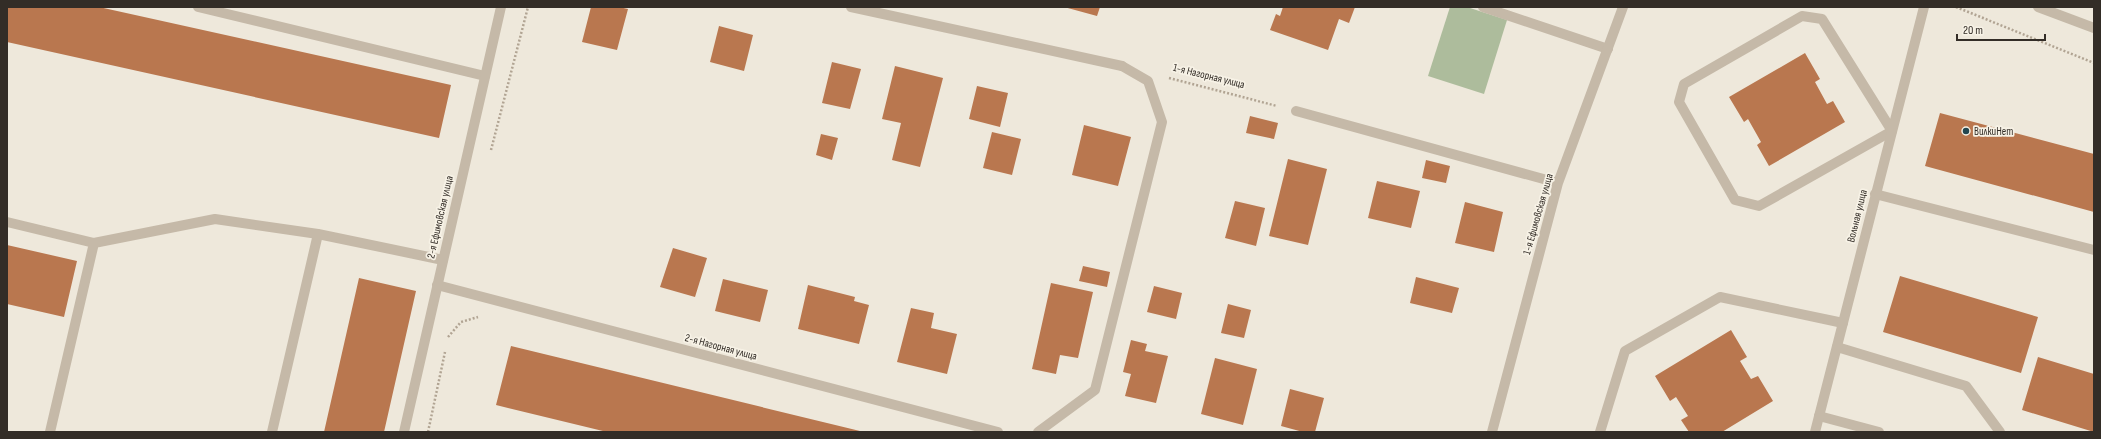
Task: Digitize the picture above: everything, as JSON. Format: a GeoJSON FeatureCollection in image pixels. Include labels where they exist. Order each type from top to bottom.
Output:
{"type":"FeatureCollection","features":[{"type":"Feature","properties":{"kind":"street"},"geometry":{"type":"LineString","coordinates":[[198,7],[485,76]]}},
{"type":"Feature","properties":{"kind":"street","name":"2-я Ефимовская улица"},"geometry":{"type":"LineString","coordinates":[[404,432],[501,7]]}},
{"type":"Feature","properties":{"kind":"street"},"geometry":{"type":"LineString","coordinates":[[851,7],[1122,66],[1148,81],[1162,122],[1095,390],[1038,432]]}},
{"type":"Feature","properties":{"kind":"street"},"geometry":{"type":"LineString","coordinates":[[1483,7],[1608,49]]}},
{"type":"Feature","properties":{"kind":"street","name":"1-я Ефимовская улица"},"geometry":{"type":"LineString","coordinates":[[1493,432],[1558,183],[1623,7]]}},
{"type":"Feature","properties":{"kind":"street","name":"Вольная улица"},"geometry":{"type":"LineString","coordinates":[[1815,432],[1924,7]]}},
{"type":"Feature","properties":{"kind":"street"},"geometry":{"type":"LineString","coordinates":[[2038,7],[2094,28]]}},
{"type":"Feature","properties":{"kind":"street"},"geometry":{"type":"LineString","coordinates":[[1802,16],[1822,19],[1892,131],[1759,206],[1735,200],[1679,102],[1684,84],[1802,16]]}},
{"type":"Feature","properties":{"kind":"street"},"geometry":{"type":"LineString","coordinates":[[1296,111],[1558,183]]}},
{"type":"Feature","properties":{"kind":"street"},"geometry":{"type":"LineString","coordinates":[[1875,194],[2094,250]]}},
{"type":"Feature","properties":{"kind":"street"},"geometry":{"type":"LineString","coordinates":[[7,222],[94,243],[215,219],[318,234],[443,260]]}},
{"type":"Feature","properties":{"kind":"street"},"geometry":{"type":"LineString","coordinates":[[272,432],[318,234]]}},
{"type":"Feature","properties":{"kind":"street"},"geometry":{"type":"LineString","coordinates":[[50,432],[94,243]]}},
{"type":"Feature","properties":{"kind":"street","name":"2-я Нагорная улица"},"geometry":{"type":"LineString","coordinates":[[437,285],[998,432]]}},
{"type":"Feature","properties":{"kind":"street"},"geometry":{"type":"LineString","coordinates":[[1600,432],[1625,351],[1720,297],[1843,323]]}},
{"type":"Feature","properties":{"kind":"street"},"geometry":{"type":"LineString","coordinates":[[1837,347],[1966,386],[2000,432]]}},
{"type":"Feature","properties":{"kind":"street"},"geometry":{"type":"LineString","coordinates":[[1819,416],[1879,432]]}},
{"type":"Feature","properties":{"kind":"path"},"geometry":{"type":"LineString","coordinates":[[1956,7],[1963,8],[2094,63]]}},
{"type":"Feature","properties":{"kind":"path","name":"1-я Нагорная улица"},"geometry":{"type":"LineString","coordinates":[[1168,78],[1296,111]]}},
{"type":"Feature","properties":{"kind":"path"},"geometry":{"type":"LineString","coordinates":[[447,342],[448,336],[461,322],[480,317]]}},
{"type":"Feature","properties":{"kind":"path"},"geometry":{"type":"LineString","coordinates":[[428,432],[446,349]]}},
{"type":"Feature","properties":{"kind":"green space"},"geometry":{"type":"Polygon","coordinates":[[[1450,7],[1467,7],[1507,20],[1484,94],[1428,76],[1450,7]]]}},
{"type":"Feature","properties":{"kind":"building"},"geometry":{"type":"Polygon","coordinates":[[[7,7],[99,7],[451,85],[439,138],[7,42],[7,7]]]}},
{"type":"Feature","properties":{"kind":"building"},"geometry":{"type":"Polygon","coordinates":[[[591,7],[619,7],[628,9],[617,50],[582,42],[591,7]]]}},
{"type":"Feature","properties":{"kind":"building"},"geometry":{"type":"Polygon","coordinates":[[[1064,7],[1100,7],[1097,16],[1064,7]]]}},
{"type":"Feature","properties":{"kind":"building"},"geometry":{"type":"Polygon","coordinates":[[[1283,7],[1355,7],[1349,23],[1339,19],[1328,50],[1270,30],[1276,14],[1280,16],[1283,7]]]}},
{"type":"Feature","properties":{"kind":"building"},"geometry":{"type":"Polygon","coordinates":[[[719,26],[753,35],[744,71],[710,62],[719,26]]]}},
{"type":"Feature","properties":{"kind":"building"},"geometry":{"type":"Polygon","coordinates":[[[1805,53],[1820,79],[1815,82],[1827,104],[1833,101],[1845,122],[1769,166],[1757,145],[1761,142],[1748,119],[1744,122],[1729,97],[1805,53]]]}},
{"type":"Feature","properties":{"kind":"building"},"geometry":{"type":"Polygon","coordinates":[[[832,62],[861,69],[850,109],[822,103],[832,62]]]}},
{"type":"Feature","properties":{"kind":"building"},"geometry":{"type":"Polygon","coordinates":[[[895,66],[943,78],[920,167],[892,160],[901,123],[882,119],[895,66]]]}},
{"type":"Feature","properties":{"kind":"building"},"geometry":{"type":"Polygon","coordinates":[[[977,86],[1008,93],[1000,127],[969,119],[977,86]]]}},
{"type":"Feature","properties":{"kind":"building"},"geometry":{"type":"Polygon","coordinates":[[[1940,113],[2094,154],[2094,212],[1925,166],[1940,113]]]}},
{"type":"Feature","properties":{"kind":"building"},"geometry":{"type":"Polygon","coordinates":[[[1250,116],[1278,123],[1274,139],[1246,133],[1250,116]]]}},
{"type":"Feature","properties":{"kind":"building"},"geometry":{"type":"Polygon","coordinates":[[[1084,125],[1131,137],[1118,186],[1072,175],[1084,125]]]}},
{"type":"Feature","properties":{"kind":"building"},"geometry":{"type":"Polygon","coordinates":[[[992,132],[1021,139],[1012,175],[983,168],[992,132]]]}},
{"type":"Feature","properties":{"kind":"building"},"geometry":{"type":"Polygon","coordinates":[[[821,134],[838,138],[832,160],[816,155],[821,134]]]}},
{"type":"Feature","properties":{"kind":"building"},"geometry":{"type":"Polygon","coordinates":[[[1288,159],[1327,169],[1308,245],[1269,236],[1288,159]]]}},
{"type":"Feature","properties":{"kind":"building"},"geometry":{"type":"Polygon","coordinates":[[[1426,160],[1450,166],[1446,183],[1422,178],[1426,160]]]}},
{"type":"Feature","properties":{"kind":"building"},"geometry":{"type":"Polygon","coordinates":[[[1377,181],[1420,191],[1411,228],[1368,218],[1377,181]]]}},
{"type":"Feature","properties":{"kind":"building"},"geometry":{"type":"Polygon","coordinates":[[[1235,201],[1265,208],[1256,246],[1225,238],[1235,201]]]}},
{"type":"Feature","properties":{"kind":"building"},"geometry":{"type":"Polygon","coordinates":[[[1465,202],[1503,212],[1494,252],[1455,243],[1465,202]]]}},
{"type":"Feature","properties":{"kind":"building"},"geometry":{"type":"Polygon","coordinates":[[[7,245],[77,261],[64,317],[7,304],[7,245]]]}},
{"type":"Feature","properties":{"kind":"building"},"geometry":{"type":"Polygon","coordinates":[[[673,248],[707,258],[695,297],[660,287],[673,248]]]}},
{"type":"Feature","properties":{"kind":"building"},"geometry":{"type":"Polygon","coordinates":[[[1083,266],[1110,272],[1107,287],[1079,281],[1083,266]]]}},
{"type":"Feature","properties":{"kind":"building"},"geometry":{"type":"Polygon","coordinates":[[[1900,276],[2038,317],[2021,373],[1883,332],[1900,276]]]}},
{"type":"Feature","properties":{"kind":"building"},"geometry":{"type":"Polygon","coordinates":[[[1416,277],[1459,288],[1452,313],[1410,303],[1416,277]]]}},
{"type":"Feature","properties":{"kind":"building"},"geometry":{"type":"Polygon","coordinates":[[[359,278],[416,291],[384,432],[324,432],[359,278]]]}},
{"type":"Feature","properties":{"kind":"building"},"geometry":{"type":"Polygon","coordinates":[[[723,279],[768,290],[760,322],[715,311],[723,279]]]}},
{"type":"Feature","properties":{"kind":"building"},"geometry":{"type":"Polygon","coordinates":[[[1051,283],[1093,292],[1078,358],[1060,355],[1056,374],[1032,369],[1051,283]]]}},
{"type":"Feature","properties":{"kind":"building"},"geometry":{"type":"Polygon","coordinates":[[[808,285],[855,297],[854,301],[869,305],[859,344],[798,329],[808,285]]]}},
{"type":"Feature","properties":{"kind":"building"},"geometry":{"type":"Polygon","coordinates":[[[1154,286],[1182,293],[1176,319],[1147,312],[1154,286]]]}},
{"type":"Feature","properties":{"kind":"building"},"geometry":{"type":"Polygon","coordinates":[[[1228,304],[1251,310],[1244,338],[1221,333],[1228,304]]]}},
{"type":"Feature","properties":{"kind":"building"},"geometry":{"type":"Polygon","coordinates":[[[911,308],[934,313],[931,328],[957,334],[947,374],[897,362],[911,308]]]}},
{"type":"Feature","properties":{"kind":"building"},"geometry":{"type":"Polygon","coordinates":[[[1731,330],[1747,357],[1740,361],[1751,379],[1758,376],[1773,401],[1722,432],[1689,432],[1681,420],[1688,416],[1676,397],[1670,401],[1655,376],[1731,330]]]}},
{"type":"Feature","properties":{"kind":"building"},"geometry":{"type":"Polygon","coordinates":[[[1131,340],[1147,344],[1145,351],[1168,356],[1156,403],[1125,396],[1131,374],[1123,372],[1131,340]]]}},
{"type":"Feature","properties":{"kind":"building"},"geometry":{"type":"Polygon","coordinates":[[[511,346],[860,432],[607,432],[496,405],[511,346]]]}},
{"type":"Feature","properties":{"kind":"building"},"geometry":{"type":"Polygon","coordinates":[[[2038,357],[2094,374],[2094,432],[2022,410],[2038,357]]]}},
{"type":"Feature","properties":{"kind":"building"},"geometry":{"type":"Polygon","coordinates":[[[1215,358],[1257,369],[1243,425],[1201,414],[1215,358]]]}},
{"type":"Feature","properties":{"kind":"building"},"geometry":{"type":"Polygon","coordinates":[[[1290,389],[1324,398],[1315,432],[1303,432],[1281,426],[1290,389]]]}},
{"type":"Feature","properties":{"kind":"place","name":"ВилкиНет"},"geometry":{"type":"Point","coordinates":[1966,131]}}]}
